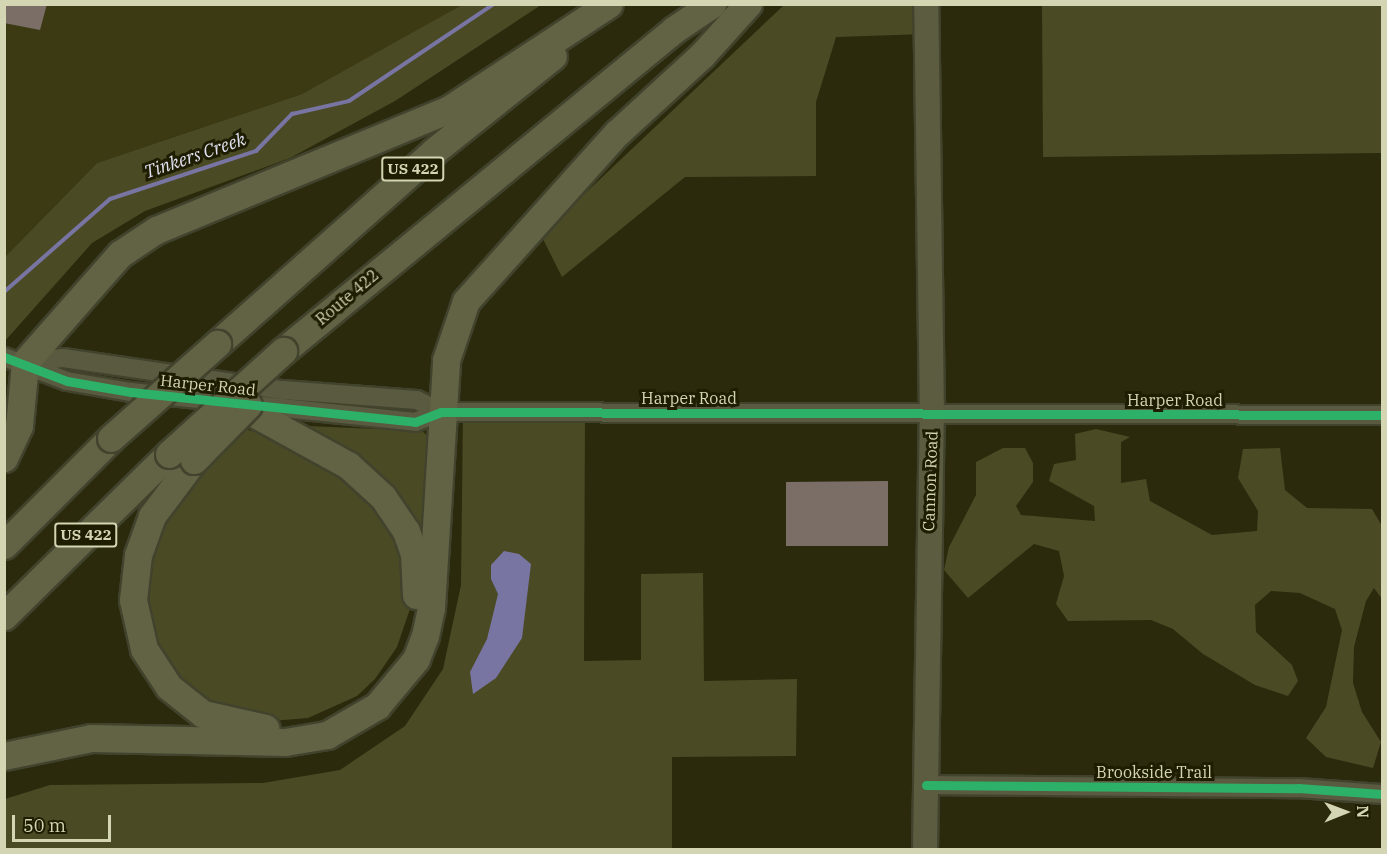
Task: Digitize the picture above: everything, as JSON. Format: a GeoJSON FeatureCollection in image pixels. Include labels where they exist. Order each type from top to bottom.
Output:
{"type":"FeatureCollection","features":[{"type":"Feature","properties":{"kind":"highway"},"geometry":{"type":"LineString","coordinates":[[4,458],[19,426],[15,359],[120,254],[156,230],[448,109],[609,4]]}},
{"type":"Feature","properties":{"kind":"highway","name":"US 422"},"geometry":{"type":"LineString","coordinates":[[4,545],[111,438],[434,150],[617,4]]}},
{"type":"Feature","properties":{"kind":"highway","name":"Route 422"},"geometry":{"type":"LineString","coordinates":[[181,457],[362,284],[675,29],[712,4]]}},
{"type":"Feature","properties":{"kind":"highway"},"geometry":{"type":"LineString","coordinates":[[4,756],[91,738],[285,742],[327,735],[377,706],[416,659],[425,636],[431,608],[441,412],[446,360],[466,301],[617,133],[702,55],[748,4]]}},
{"type":"Feature","properties":{"kind":"highway"},"geometry":{"type":"LineString","coordinates":[[181,457],[152,516],[138,555],[133,600],[144,650],[169,687],[203,714],[255,729],[306,726],[362,700],[392,665],[416,608],[414,554],[406,531],[383,497],[348,465],[235,403]]}},
{"type":"Feature","properties":{"kind":"highway","name":"US 422"},"geometry":{"type":"LineString","coordinates":[[4,616],[181,457]]}},
{"type":"Feature","properties":{"kind":"main road","name":"Cannon Road"},"geometry":{"type":"LineString","coordinates":[[925,849],[932,415],[926,4]]}},
{"type":"Feature","properties":{"kind":"street","name":"Harper Road"},"geometry":{"type":"LineString","coordinates":[[15,359],[63,358],[283,390],[417,400],[441,412]]}},
{"type":"Feature","properties":{"kind":"street","name":"Harper Road"},"geometry":{"type":"LineString","coordinates":[[15,359],[67,381],[235,403],[415,422],[441,412],[1383,415]]}},
{"type":"Feature","properties":{"kind":"street","name":"Brookside Trail"},"geometry":{"type":"LineString","coordinates":[[926,785],[1298,788],[1383,794]]}},
{"type":"Feature","properties":{"kind":"shaded area"},"geometry":{"type":"Polygon","coordinates":[[[5,5],[464,5],[302,94],[97,163],[5,257],[5,5]]]}},
{"type":"Feature","properties":{"kind":"shaded area"},"geometry":{"type":"Polygon","coordinates":[[[462,5],[541,5],[395,101],[290,158],[145,211],[92,243],[5,341],[5,257],[97,163],[302,94],[462,5]]]}},
{"type":"Feature","properties":{"kind":"shaded area"},"geometry":{"type":"Polygon","coordinates":[[[784,5],[926,5],[926,34],[836,37],[816,102],[816,176],[685,177],[562,277],[541,235],[784,5]]]}},
{"type":"Feature","properties":{"kind":"shaded area"},"geometry":{"type":"Polygon","coordinates":[[[1042,5],[1382,5],[1382,153],[1043,157],[1042,5]]]}},
{"type":"Feature","properties":{"kind":"shaded area"},"geometry":{"type":"Polygon","coordinates":[[[463,412],[585,412],[584,661],[641,660],[641,574],[703,573],[704,681],[797,679],[796,756],[672,757],[672,849],[5,850],[5,799],[50,785],[263,783],[340,770],[405,726],[443,669],[461,585],[463,412]]]}},
{"type":"Feature","properties":{"kind":"shaded area"},"geometry":{"type":"Polygon","coordinates":[[[308,426],[422,431],[430,438],[430,551],[306,433],[308,426]]]}},
{"type":"Feature","properties":{"kind":"shaded area"},"geometry":{"type":"Polygon","coordinates":[[[238,427],[316,450],[381,506],[411,577],[410,609],[397,647],[375,679],[357,696],[308,718],[272,721],[210,704],[173,673],[154,644],[142,587],[166,510],[238,427]]]}},
{"type":"Feature","properties":{"kind":"shaded area"},"geometry":{"type":"Polygon","coordinates":[[[1096,429],[1130,437],[1121,442],[1121,483],[1146,479],[1150,501],[1212,535],[1257,531],[1258,511],[1238,478],[1243,449],[1280,448],[1285,490],[1307,508],[1372,509],[1382,526],[1382,599],[1374,588],[1366,601],[1354,647],[1353,683],[1362,712],[1381,742],[1373,768],[1326,757],[1306,738],[1326,707],[1342,630],[1335,609],[1300,593],[1271,591],[1255,605],[1256,632],[1292,665],[1298,681],[1288,696],[1255,685],[1203,654],[1173,629],[1151,620],[1068,621],[1056,604],[1064,576],[1059,551],[1034,544],[968,598],[944,570],[949,547],[976,495],[976,462],[1003,448],[1025,448],[1033,463],[1033,482],[1016,506],[1021,515],[1095,521],[1094,506],[1049,481],[1054,464],[1076,460],[1075,434],[1096,429]]]}},
{"type":"Feature","properties":{"kind":"shaded area"},"geometry":{"type":"Polygon","coordinates":[[[504,551],[519,554],[531,564],[522,638],[496,678],[473,694],[470,672],[487,639],[498,594],[491,579],[491,565],[504,551]]]}},
{"type":"Feature","properties":{"kind":"building"},"geometry":{"type":"Polygon","coordinates":[[[4,4],[47,4],[40,30],[4,23],[4,4]]]}},
{"type":"Feature","properties":{"kind":"building"},"geometry":{"type":"Polygon","coordinates":[[[888,481],[888,546],[786,546],[786,482],[888,481]]]}},
{"type":"Feature","properties":{"kind":"waterway","name":"Tinkers Creek"},"geometry":{"type":"LineString","coordinates":[[4,292],[110,199],[256,151],[292,114],[349,101],[494,4]]}},
{"type":"Feature","properties":{"kind":"cycle path"},"geometry":{"type":"LineString","coordinates":[[4,357],[67,381],[131,392],[415,422],[441,412],[1382,415]]}},
{"type":"Feature","properties":{"kind":"cycle path"},"geometry":{"type":"LineString","coordinates":[[926,785],[1298,788],[1382,794]]}}]}
